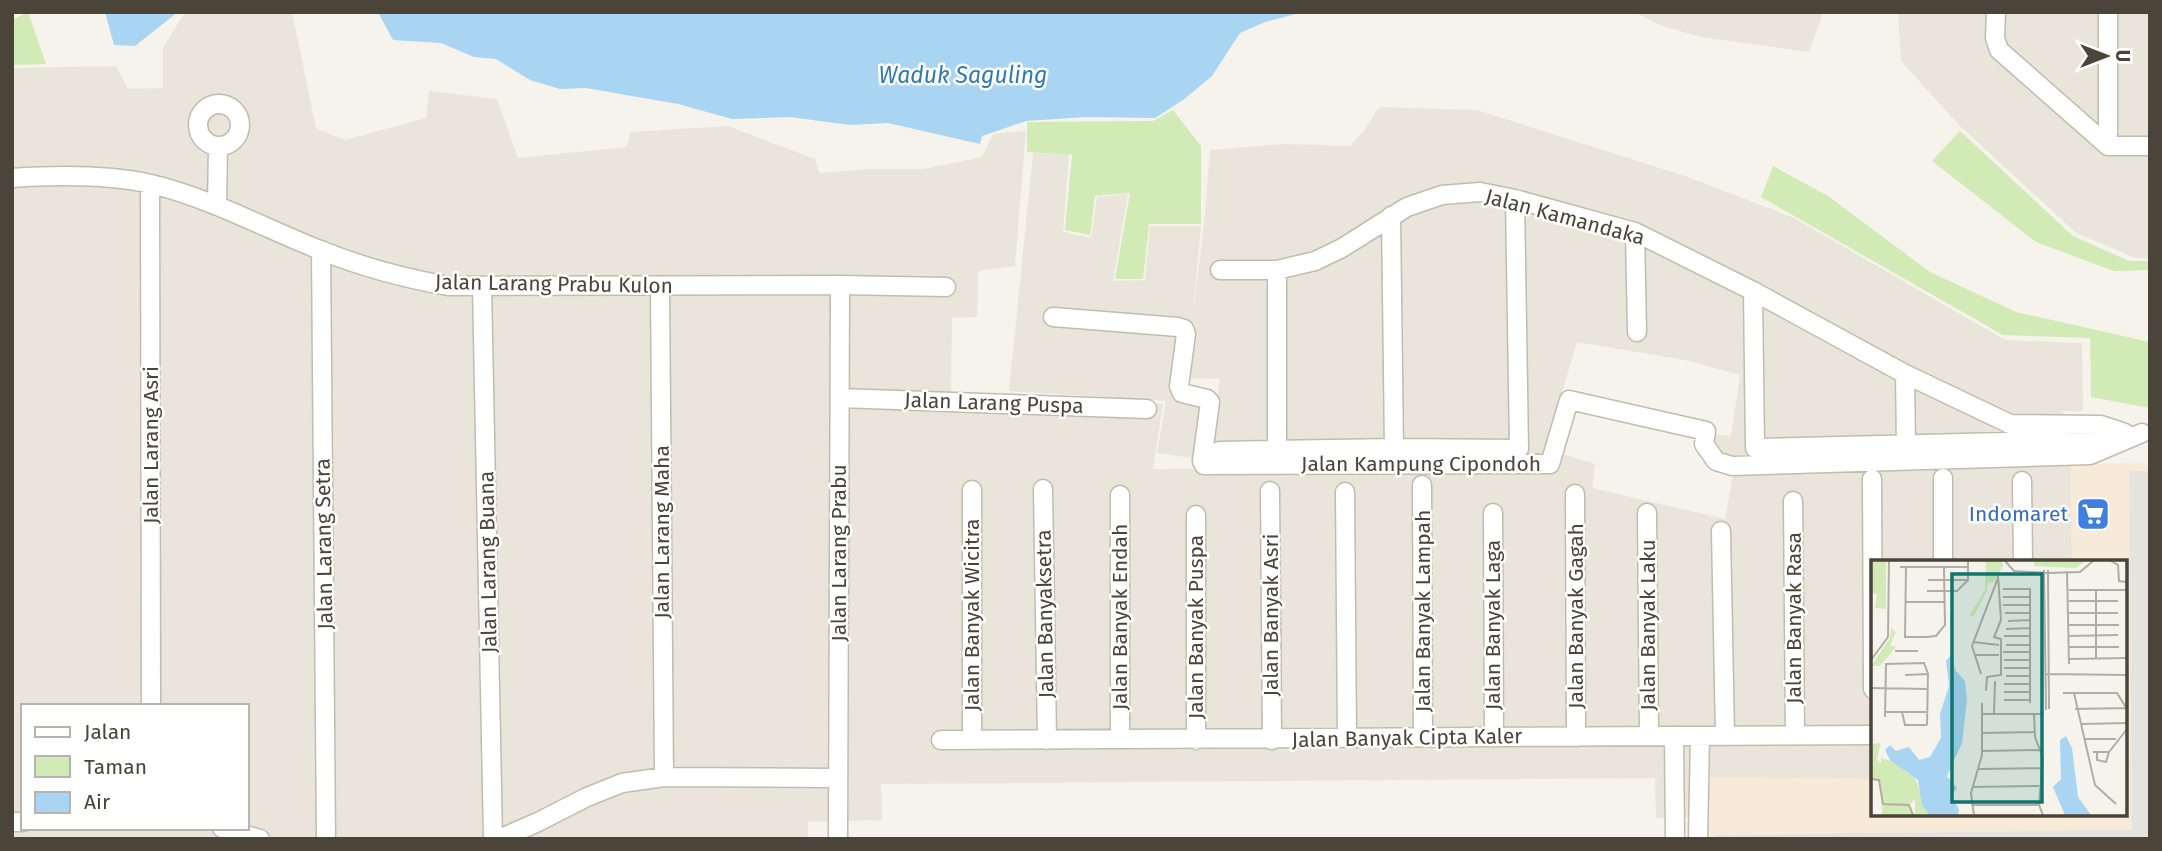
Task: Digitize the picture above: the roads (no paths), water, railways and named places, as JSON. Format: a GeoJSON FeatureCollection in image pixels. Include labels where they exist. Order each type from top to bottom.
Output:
{"type":"FeatureCollection","features":[{"type":"Feature","properties":{"kind":"street"},"geometry":{"type":"LineString","coordinates":[[1996,12],[1995,38],[1999,50],[2108,146],[2150,146]]}},
{"type":"Feature","properties":{"kind":"street"},"geometry":{"type":"LineString","coordinates":[[2108,12],[2108,146]]}},
{"type":"Feature","properties":{"kind":"street"},"geometry":{"type":"LineString","coordinates":[[217,206],[218,146]]}},
{"type":"Feature","properties":{"kind":"street","name":"Jalan Larang Prabu Kulon"},"geometry":{"type":"LineString","coordinates":[[12,178],[92,177],[150,184],[217,206],[321,250],[397,276],[448,286],[946,287]]}},
{"type":"Feature","properties":{"kind":"street","name":"Jalan Larang Asri"},"geometry":{"type":"LineString","coordinates":[[150,184],[151,704]]}},
{"type":"Feature","properties":{"kind":"street","name":"Jalan Kamandaka"},"geometry":{"type":"LineString","coordinates":[[1220,270],[1278,270],[1315,261],[1342,248],[1407,207],[1441,195],[1480,192],[1635,232],[1753,291],[1905,374],[2048,441],[2101,441],[2139,433]]}},
{"type":"Feature","properties":{"kind":"street"},"geometry":{"type":"LineString","coordinates":[[1219,452],[1394,448],[1519,449],[1515,199]]}},
{"type":"Feature","properties":{"kind":"street"},"geometry":{"type":"LineString","coordinates":[[1391,216],[1394,448]]}},
{"type":"Feature","properties":{"kind":"street"},"geometry":{"type":"LineString","coordinates":[[1635,232],[1637,332]]}},
{"type":"Feature","properties":{"kind":"street","name":"Jalan Larang Setra"},"geometry":{"type":"LineString","coordinates":[[321,250],[326,839]]}},
{"type":"Feature","properties":{"kind":"street"},"geometry":{"type":"LineString","coordinates":[[1277,450],[1278,270]]}},
{"type":"Feature","properties":{"kind":"street","name":"Jalan Larang Prabu"},"geometry":{"type":"LineString","coordinates":[[838,830],[840,285]]}},
{"type":"Feature","properties":{"kind":"street","name":"Jalan Larang Buana"},"geometry":{"type":"LineString","coordinates":[[482,286],[493,839]]}},
{"type":"Feature","properties":{"kind":"street","name":"Jalan Larang Maha"},"geometry":{"type":"LineString","coordinates":[[660,287],[664,777]]}},
{"type":"Feature","properties":{"kind":"street"},"geometry":{"type":"LineString","coordinates":[[1753,291],[1755,449],[2048,441]]}},
{"type":"Feature","properties":{"kind":"street","name":"Jalan Kampung Cipondoh"},"geometry":{"type":"LineString","coordinates":[[1053,317],[1178,327],[1184,330],[1186,334],[1179,386],[1182,393],[1210,402],[1202,461],[1204,465],[1550,464],[1569,400],[1706,430],[1704,444],[1716,461],[1732,466],[2090,455],[2139,433]]}},
{"type":"Feature","properties":{"kind":"street"},"geometry":{"type":"LineString","coordinates":[[1905,374],[1906,445]]}},
{"type":"Feature","properties":{"kind":"street","name":"Jalan Larang Puspa"},"geometry":{"type":"LineString","coordinates":[[840,398],[1147,409]]}},
{"type":"Feature","properties":{"kind":"street","name":"Jalan Kamandaka"},"geometry":{"type":"LineString","coordinates":[[2010,424],[2101,425],[2139,433]]}},
{"type":"Feature","properties":{"kind":"street"},"geometry":{"type":"LineString","coordinates":[[1943,478],[1943,560]]}},
{"type":"Feature","properties":{"kind":"street"},"geometry":{"type":"LineString","coordinates":[[1872,479],[1872,560]]}},
{"type":"Feature","properties":{"kind":"street"},"geometry":{"type":"LineString","coordinates":[[2022,481],[2023,560]]}},
{"type":"Feature","properties":{"kind":"street","name":"Jalan Banyak Lampah"},"geometry":{"type":"LineString","coordinates":[[1422,485],[1423,737]]}},
{"type":"Feature","properties":{"kind":"street","name":"Jalan Banyaksetra"},"geometry":{"type":"LineString","coordinates":[[1043,489],[1047,740]]}},
{"type":"Feature","properties":{"kind":"street","name":"Jalan Banyak Wicitra"},"geometry":{"type":"LineString","coordinates":[[971,740],[972,490]]}},
{"type":"Feature","properties":{"kind":"street","name":"Jalan Banyak Asri"},"geometry":{"type":"LineString","coordinates":[[1270,491],[1272,740]]}},
{"type":"Feature","properties":{"kind":"street"},"geometry":{"type":"LineString","coordinates":[[1345,492],[1347,738]]}},
{"type":"Feature","properties":{"kind":"street","name":"Jalan Banyak Endah"},"geometry":{"type":"LineString","coordinates":[[1120,495],[1120,739]]}},
{"type":"Feature","properties":{"kind":"street","name":"Jalan Banyak Gagah"},"geometry":{"type":"LineString","coordinates":[[1575,495],[1576,737]]}},
{"type":"Feature","properties":{"kind":"street","name":"Jalan Banyak Rasa"},"geometry":{"type":"LineString","coordinates":[[1793,501],[1795,735]]}},
{"type":"Feature","properties":{"kind":"street","name":"Jalan Banyak Laga"},"geometry":{"type":"LineString","coordinates":[[1493,513],[1494,737]]}},
{"type":"Feature","properties":{"kind":"street","name":"Jalan Banyak Laku"},"geometry":{"type":"LineString","coordinates":[[1647,513],[1649,736]]}},
{"type":"Feature","properties":{"kind":"street","name":"Jalan Banyak Puspa"},"geometry":{"type":"LineString","coordinates":[[1196,515],[1196,740]]}},
{"type":"Feature","properties":{"kind":"street"},"geometry":{"type":"LineString","coordinates":[[1721,531],[1725,736]]}},
{"type":"Feature","properties":{"kind":"street","name":"Jalan Banyak Cipta Kaler"},"geometry":{"type":"LineString","coordinates":[[941,740],[1871,735]]}},
{"type":"Feature","properties":{"kind":"street"},"geometry":{"type":"LineString","coordinates":[[1674,736],[1675,839]]}},
{"type":"Feature","properties":{"kind":"street"},"geometry":{"type":"LineString","coordinates":[[1698,839],[1700,736]]}},
{"type":"Feature","properties":{"kind":"street"},"geometry":{"type":"LineString","coordinates":[[499,839],[622,783],[664,777],[838,778]]}},
{"type":"Feature","properties":{"kind":"street"},"geometry":{"type":"LineString","coordinates":[[229,830],[260,839]]}},
{"type":"Feature","properties":{"kind":"water"},"geometry":{"type":"Polygon","coordinates":[[[105,12],[178,12],[135,46],[114,45],[105,12]]]}},
{"type":"Feature","properties":{"kind":"water","name":"Waduk Saguling"},"geometry":{"type":"Polygon","coordinates":[[[378,12],[1303,12],[1265,22],[1240,33],[1212,76],[1183,100],[1155,118],[1086,117],[1026,121],[982,136],[980,144],[888,123],[850,125],[790,117],[732,119],[678,104],[586,88],[560,89],[530,80],[496,59],[474,57],[441,43],[393,40],[378,12]]]}},
{"type":"Feature","properties":{"kind":"place","name":"Indomaret"},"geometry":{"type":"Point","coordinates":[2093,514]}}]}
